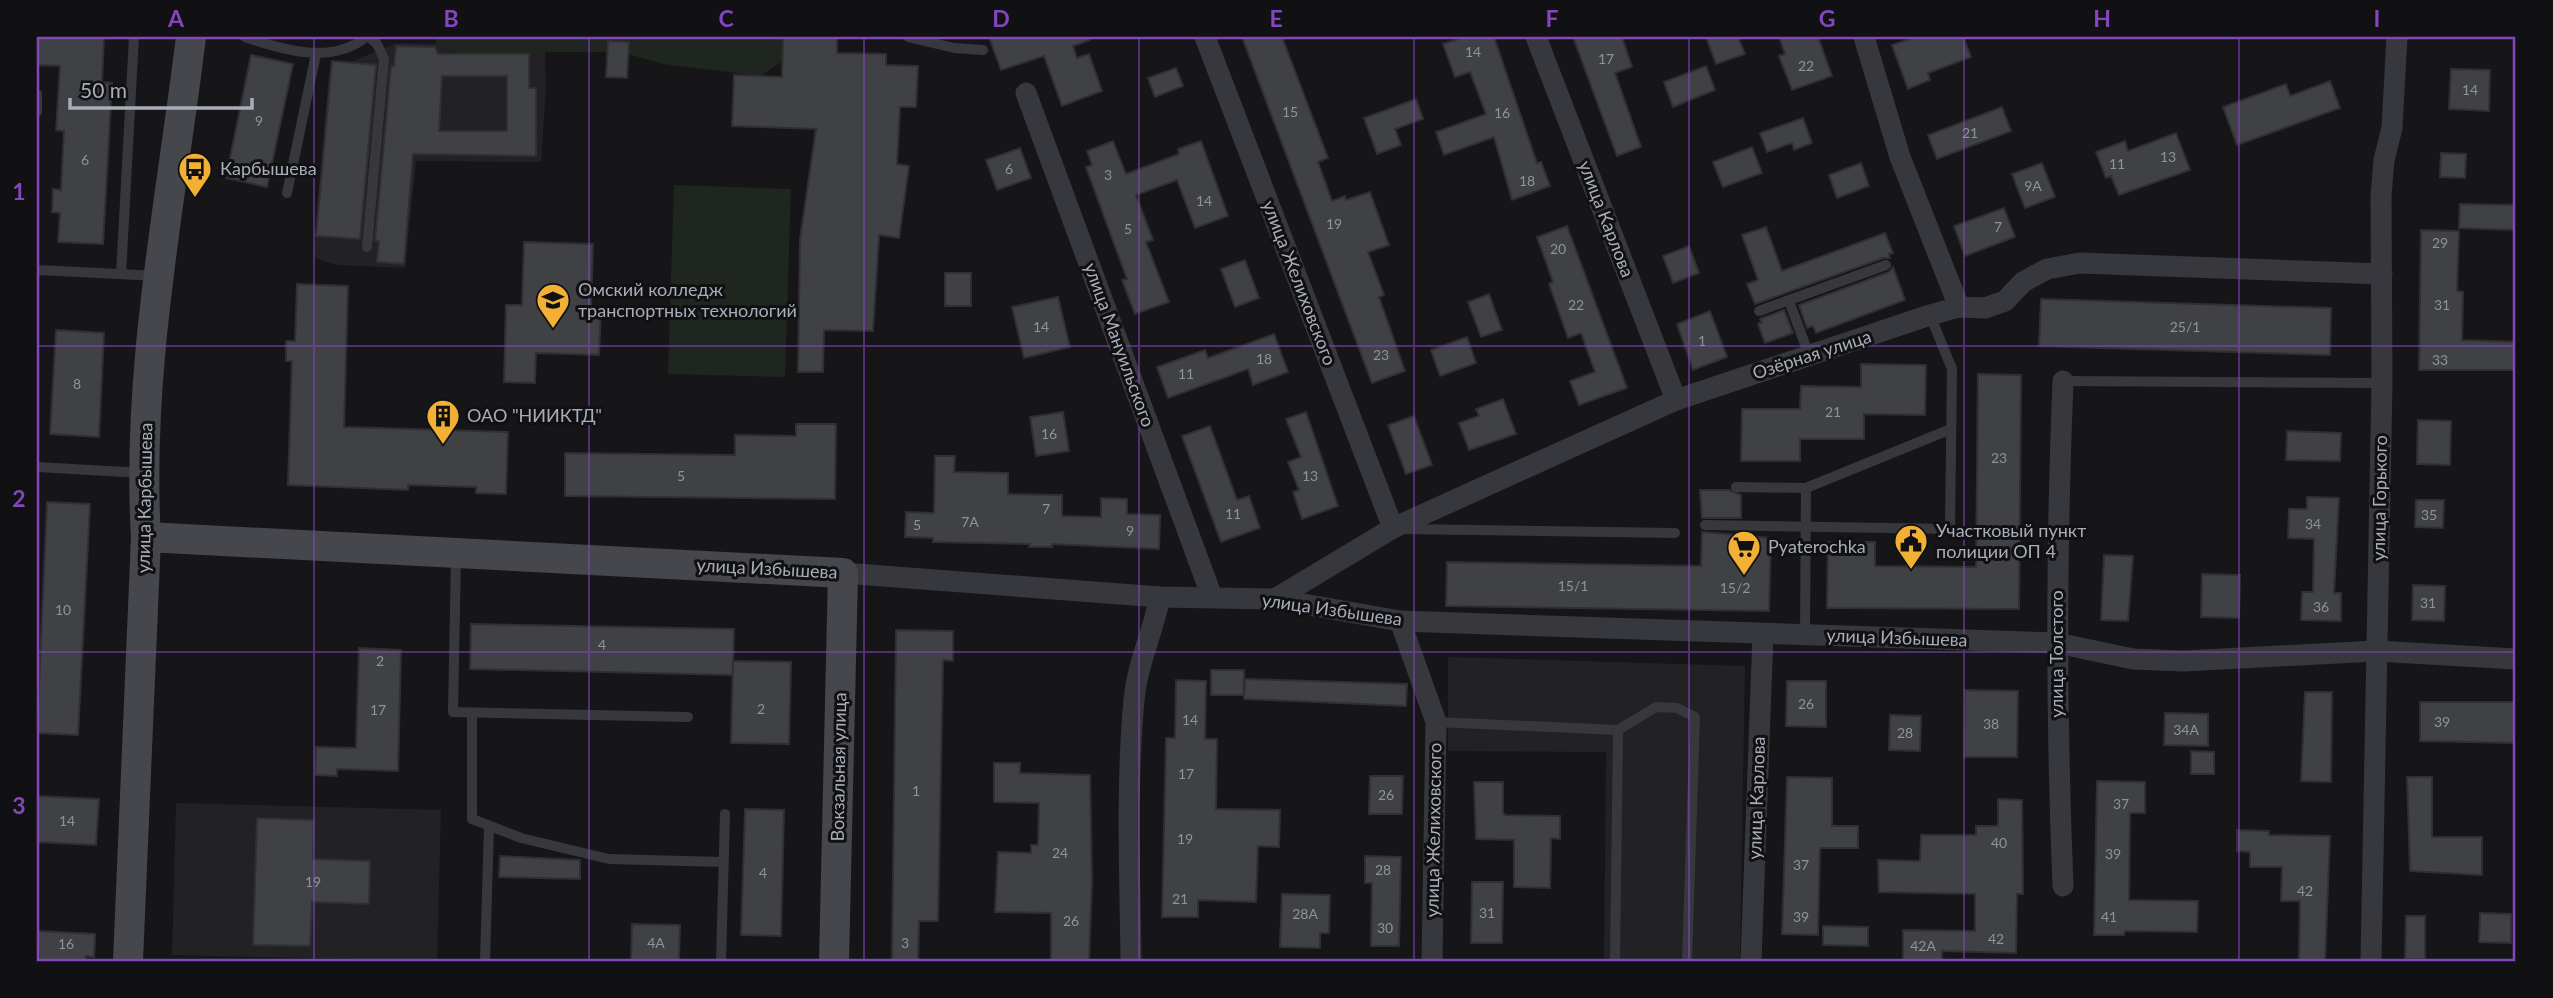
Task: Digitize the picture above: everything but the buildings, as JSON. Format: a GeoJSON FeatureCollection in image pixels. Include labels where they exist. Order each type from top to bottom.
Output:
{"type":"FeatureCollection","features":[{"type":"Feature","properties":{"kind":"main road","name":"улица Карбышева"},"geometry":{"type":"LineString","coordinates":[[128,961],[146,537],[142,473],[150,365],[191,37]]}},
{"type":"Feature","properties":{"kind":"main road","name":"улица Избышева"},"geometry":{"type":"LineString","coordinates":[[146,537],[843,573]]}},
{"type":"Feature","properties":{"kind":"main road","name":"Вокзальная улица"},"geometry":{"type":"LineString","coordinates":[[834,961],[843,573]]}},
{"type":"Feature","properties":{"kind":"street","name":"улица Желиховского"},"geometry":{"type":"LineString","coordinates":[[1206,37],[1393,528]]}},
{"type":"Feature","properties":{"kind":"street","name":"улица Карлова"},"geometry":{"type":"LineString","coordinates":[[1536,37],[1676,400]]}},
{"type":"Feature","properties":{"kind":"street"},"geometry":{"type":"LineString","coordinates":[[1864,37],[1900,157],[1959,307]]}},
{"type":"Feature","properties":{"kind":"street","name":"улица Горького"},"geometry":{"type":"LineString","coordinates":[[2371,961],[2382,383],[2381,196],[2392,128],[2397,37]]}},
{"type":"Feature","properties":{"kind":"street","name":"улица Мануильского"},"geometry":{"type":"LineString","coordinates":[[1026,93],[1212,597]]}},
{"type":"Feature","properties":{"kind":"street","name":"Озёрная улица"},"geometry":{"type":"LineString","coordinates":[[1275,599],[1393,528],[1676,400],[1959,307],[1984,308],[2004,301],[2023,282],[2047,269],[2080,262],[2382,274]]}},
{"type":"Feature","properties":{"kind":"street","name":"улица Толстого"},"geometry":{"type":"LineString","coordinates":[[2063,380],[2057,643],[2063,886]]}},
{"type":"Feature","properties":{"kind":"street","name":"улица Избышева"},"geometry":{"type":"LineString","coordinates":[[843,573],[1160,597],[1275,599],[1400,621],[2057,643],[2133,659],[2184,661],[2376,651],[2516,659]]}},
{"type":"Feature","properties":{"kind":"street"},"geometry":{"type":"LineString","coordinates":[[1131,961],[1129,836],[1134,700],[1139,666],[1152,637],[1160,597]]}},
{"type":"Feature","properties":{"kind":"street","name":"улица Желиховского"},"geometry":{"type":"LineString","coordinates":[[1400,621],[1436,722],[1432,961]]}},
{"type":"Feature","properties":{"kind":"street","name":"улица Карлова"},"geometry":{"type":"LineString","coordinates":[[1751,961],[1763,634]]}},
{"type":"Feature","properties":{"kind":"lane"},"geometry":{"type":"LineString","coordinates":[[121,274],[134,37]]}},
{"type":"Feature","properties":{"kind":"lane"},"geometry":{"type":"LineString","coordinates":[[245,37],[316,54],[351,50],[367,37],[376,44],[384,59],[367,247]]}},
{"type":"Feature","properties":{"kind":"lane"},"geometry":{"type":"LineString","coordinates":[[908,37],[954,48],[983,50]]}},
{"type":"Feature","properties":{"kind":"lane"},"geometry":{"type":"LineString","coordinates":[[287,193],[316,54]]}},
{"type":"Feature","properties":{"kind":"lane"},"geometry":{"type":"LineString","coordinates":[[37,94],[37,112]]}},
{"type":"Feature","properties":{"kind":"lane"},"geometry":{"type":"LineString","coordinates":[[1759,312],[1886,265]]}},
{"type":"Feature","properties":{"kind":"lane"},"geometry":{"type":"LineString","coordinates":[[37,270],[161,276]]}},
{"type":"Feature","properties":{"kind":"lane"},"geometry":{"type":"LineString","coordinates":[[1789,300],[1810,355]]}},
{"type":"Feature","properties":{"kind":"lane"},"geometry":{"type":"LineString","coordinates":[[1705,525],[1950,529],[1952,369],[1930,316]]}},
{"type":"Feature","properties":{"kind":"lane"},"geometry":{"type":"LineString","coordinates":[[2063,380],[2382,383]]}},
{"type":"Feature","properties":{"kind":"lane"},"geometry":{"type":"LineString","coordinates":[[1736,487],[1806,488],[1951,429]]}},
{"type":"Feature","properties":{"kind":"lane"},"geometry":{"type":"LineString","coordinates":[[37,467],[142,473]]}},
{"type":"Feature","properties":{"kind":"lane"},"geometry":{"type":"LineString","coordinates":[[1805,635],[1806,488]]}},
{"type":"Feature","properties":{"kind":"lane"},"geometry":{"type":"LineString","coordinates":[[1393,528],[1675,533]]}},
{"type":"Feature","properties":{"kind":"lane"},"geometry":{"type":"LineString","coordinates":[[456,553],[453,712],[688,717]]}},
{"type":"Feature","properties":{"kind":"lane"},"geometry":{"type":"LineString","coordinates":[[1436,722],[1618,730],[1656,707],[1677,708],[1695,717],[1687,961]]}},
{"type":"Feature","properties":{"kind":"lane"},"geometry":{"type":"LineString","coordinates":[[472,713],[472,819],[489,827],[609,859],[723,862]]}},
{"type":"Feature","properties":{"kind":"lane"},"geometry":{"type":"LineString","coordinates":[[1615,961],[1618,730]]}},
{"type":"Feature","properties":{"kind":"lane"},"geometry":{"type":"LineString","coordinates":[[721,961],[725,814]]}},
{"type":"Feature","properties":{"kind":"lane"},"geometry":{"type":"LineString","coordinates":[[485,961],[489,827]]}},
{"type":"Feature","properties":{"kind":"shaded area"},"geometry":{"type":"Polygon","coordinates":[[[435,37],[783,37],[783,61],[760,76],[663,64],[628,54],[629,42],[608,41],[607,52],[457,52],[436,44],[435,37]]]}},
{"type":"Feature","properties":{"kind":"shaded area"},"geometry":{"type":"Polygon","coordinates":[[[396,43],[436,44],[457,52],[545,51],[546,91],[541,162],[416,161],[405,268],[337,265],[320,260],[313,255],[329,73],[349,74],[351,62],[396,43]]]}},
{"type":"Feature","properties":{"kind":"shaded area"},"geometry":{"type":"Polygon","coordinates":[[[674,185],[791,189],[785,377],[668,374],[674,185]]]}},
{"type":"Feature","properties":{"kind":"shaded area"},"geometry":{"type":"Polygon","coordinates":[[[1448,657],[1745,666],[1740,961],[1604,961],[1606,752],[1448,751],[1448,657]]]}},
{"type":"Feature","properties":{"kind":"shaded area"},"geometry":{"type":"Polygon","coordinates":[[[176,803],[441,810],[437,961],[172,955],[176,803]]]}},
{"type":"Feature","properties":{"kind":"place","name":"Карбышева"},"geometry":{"type":"Point","coordinates":[195,199]}},
{"type":"Feature","properties":{"kind":"place","name":"Омский колледж транспортных технологий"},"geometry":{"type":"Point","coordinates":[553,330]}},
{"type":"Feature","properties":{"kind":"place","name":"ОАО \"НИИКТД\""},"geometry":{"type":"Point","coordinates":[443,446]}},
{"type":"Feature","properties":{"kind":"place","name":"Участковый пункт полиции ОП 4"},"geometry":{"type":"Point","coordinates":[1911,571]}},
{"type":"Feature","properties":{"kind":"place","name":"Pyaterochka"},"geometry":{"type":"Point","coordinates":[1744,577]}}]}
